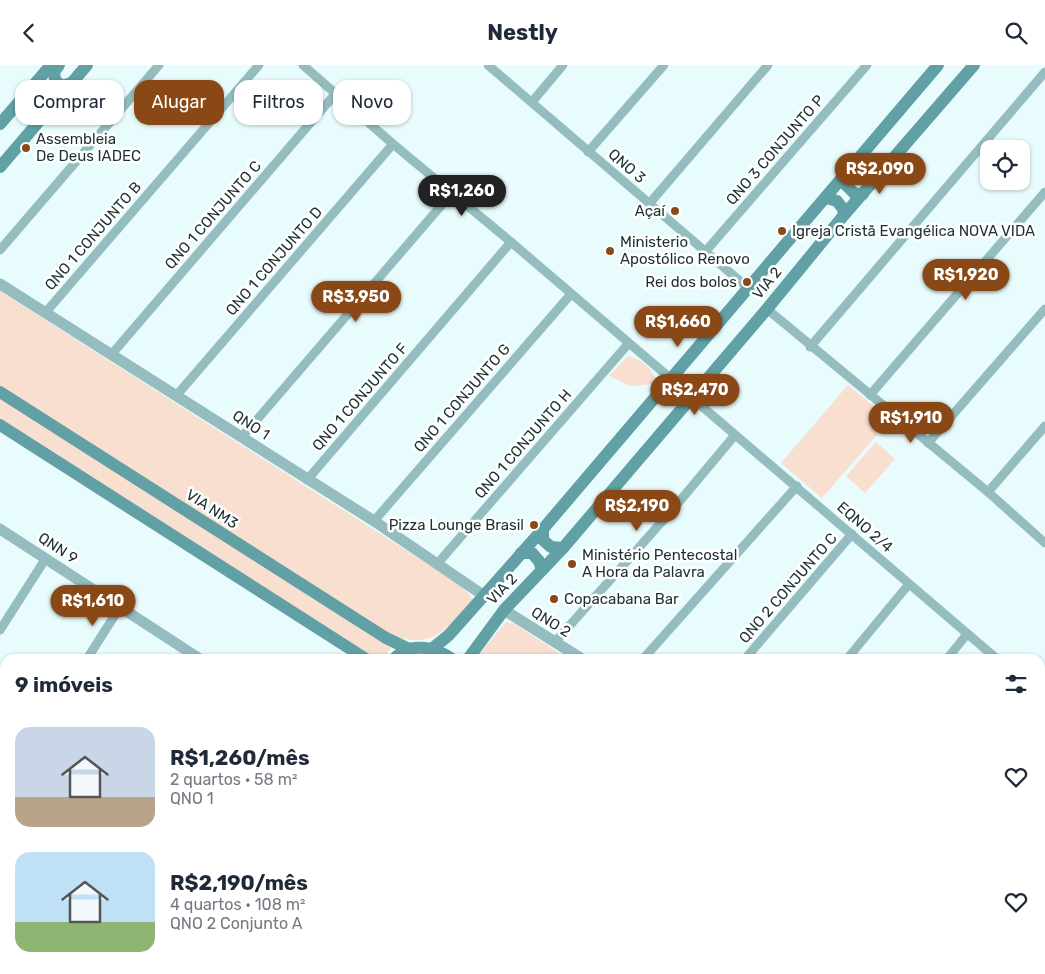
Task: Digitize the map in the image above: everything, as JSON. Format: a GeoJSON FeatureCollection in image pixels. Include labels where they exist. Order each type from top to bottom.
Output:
{"type":"FeatureCollection","features":[{"type":"Feature","properties":{"kind":"main road"},"geometry":{"type":"LineString","coordinates":[[38,80],[51,65]]}},
{"type":"Feature","properties":{"kind":"main road"},"geometry":{"type":"LineString","coordinates":[[55,80],[54,72],[59,65]]}},
{"type":"Feature","properties":{"kind":"main road"},"geometry":{"type":"LineString","coordinates":[[74,80],[87,65]]}},
{"type":"Feature","properties":{"kind":"main road","name":"VIA 2"},"geometry":{"type":"LineString","coordinates":[[434,648],[449,635],[543,529],[938,65]]}},
{"type":"Feature","properties":{"kind":"main road","name":"VIA 2"},"geometry":{"type":"LineString","coordinates":[[472,654],[504,610],[563,548],[767,309],[844,215],[974,65]]}},
{"type":"Feature","properties":{"kind":"main road"},"geometry":{"type":"LineString","coordinates":[[0,124],[15,106]]}},
{"type":"Feature","properties":{"kind":"main road"},"geometry":{"type":"LineString","coordinates":[[0,155],[26,125]]}},
{"type":"Feature","properties":{"kind":"main road"},"geometry":{"type":"LineString","coordinates":[[0,167],[36,125]]}},
{"type":"Feature","properties":{"kind":"main road"},"geometry":{"type":"LineString","coordinates":[[845,176],[846,185],[854,194],[863,195]]}},
{"type":"Feature","properties":{"kind":"main road"},"geometry":{"type":"LineString","coordinates":[[826,198],[838,201],[844,215]]}},
{"type":"Feature","properties":{"kind":"main road","name":"VIA NM3"},"geometry":{"type":"LineString","coordinates":[[0,392],[386,639],[410,649]]}},
{"type":"Feature","properties":{"kind":"main road"},"geometry":{"type":"LineString","coordinates":[[0,425],[358,654]]}},
{"type":"Feature","properties":{"kind":"main road"},"geometry":{"type":"LineString","coordinates":[[543,529],[543,540],[550,547],[563,548]]}},
{"type":"Feature","properties":{"kind":"main road"},"geometry":{"type":"LineString","coordinates":[[522,553],[532,553],[539,561],[542,570]]}},
{"type":"Feature","properties":{"kind":"main road"},"geometry":{"type":"LineString","coordinates":[[402,654],[410,649],[434,648],[444,654]]}},
{"type":"Feature","properties":{"kind":"street"},"geometry":{"type":"LineString","coordinates":[[0,250],[158,65]]}},
{"type":"Feature","properties":{"kind":"street","name":"QNO 1 CONJUNTO B"},"geometry":{"type":"LineString","coordinates":[[46,312],[259,65]]}},
{"type":"Feature","properties":{"kind":"street"},"geometry":{"type":"LineString","coordinates":[[303,65],[333,90]]}},
{"type":"Feature","properties":{"kind":"street","name":"QNO 3"},"geometry":{"type":"LineString","coordinates":[[488,65],[748,288]]}},
{"type":"Feature","properties":{"kind":"street"},"geometry":{"type":"LineString","coordinates":[[532,102],[564,65]]}},
{"type":"Feature","properties":{"kind":"street"},"geometry":{"type":"LineString","coordinates":[[588,152],[664,65]]}},
{"type":"Feature","properties":{"kind":"street"},"geometry":{"type":"LineString","coordinates":[[649,204],[768,65]]}},
{"type":"Feature","properties":{"kind":"street","name":"QNO 3 CONJUNTO P"},"geometry":{"type":"LineString","coordinates":[[705,252],[867,65]]}},
{"type":"Feature","properties":{"kind":"street"},"geometry":{"type":"LineString","coordinates":[[810,347],[1045,72]]}},
{"type":"Feature","properties":{"kind":"street","name":"QNO 1 CONJUNTO C"},"geometry":{"type":"LineString","coordinates":[[111,355],[333,96]]}},
{"type":"Feature","properties":{"kind":"street"},"geometry":{"type":"LineString","coordinates":[[372,125],[670,378]]}},
{"type":"Feature","properties":{"kind":"street","name":"QNO 1 CONJUNTO D"},"geometry":{"type":"LineString","coordinates":[[176,396],[393,144]]}},
{"type":"Feature","properties":{"kind":"street"},"geometry":{"type":"LineString","coordinates":[[870,395],[1045,192]]}},
{"type":"Feature","properties":{"kind":"street"},"geometry":{"type":"LineString","coordinates":[[242,437],[452,193]]}},
{"type":"Feature","properties":{"kind":"street","name":"QNO 1 CONJUNTO F"},"geometry":{"type":"LineString","coordinates":[[307,480],[511,242]]}},
{"type":"Feature","properties":{"kind":"street","name":"QNO 1"},"geometry":{"type":"LineString","coordinates":[[0,284],[374,521],[484,595]]}},
{"type":"Feature","properties":{"kind":"street","name":"QNO 1 CONJUNTO G"},"geometry":{"type":"LineString","coordinates":[[374,521],[571,294]]}},
{"type":"Feature","properties":{"kind":"street"},"geometry":{"type":"LineString","coordinates":[[767,309],[810,347],[988,492],[1045,543]]}},
{"type":"Feature","properties":{"kind":"street"},"geometry":{"type":"LineString","coordinates":[[928,443],[1045,309]]}},
{"type":"Feature","properties":{"kind":"street","name":"QNO 1 CONJUNTO H"},"geometry":{"type":"LineString","coordinates":[[438,563],[628,344]]}},
{"type":"Feature","properties":{"kind":"street","name":"EQNO 2/4"},"geometry":{"type":"LineString","coordinates":[[691,397],[797,486],[990,654]]}},
{"type":"Feature","properties":{"kind":"street"},"geometry":{"type":"LineString","coordinates":[[988,492],[1045,426]]}},
{"type":"Feature","properties":{"kind":"street"},"geometry":{"type":"LineString","coordinates":[[555,642],[674,508],[735,435]]}},
{"type":"Feature","properties":{"kind":"street"},"geometry":{"type":"LineString","coordinates":[[647,654],[797,486]]}},
{"type":"Feature","properties":{"kind":"street","name":"QNN 9"},"geometry":{"type":"LineString","coordinates":[[0,529],[191,654]]}},
{"type":"Feature","properties":{"kind":"street","name":"QNO 2 CONJUNTO C"},"geometry":{"type":"LineString","coordinates":[[749,654],[852,534]]}},
{"type":"Feature","properties":{"kind":"street"},"geometry":{"type":"LineString","coordinates":[[0,630],[46,558]]}},
{"type":"Feature","properties":{"kind":"street"},"geometry":{"type":"LineString","coordinates":[[851,654],[909,584]]}},
{"type":"Feature","properties":{"kind":"street"},"geometry":{"type":"LineString","coordinates":[[90,654],[120,607]]}},
{"type":"Feature","properties":{"kind":"street","name":"QNO 2"},"geometry":{"type":"LineString","coordinates":[[504,610],[574,654]]}},
{"type":"Feature","properties":{"kind":"street"},"geometry":{"type":"LineString","coordinates":[[951,654],[967,634]]}},
{"type":"Feature","properties":{"kind":"shaded area"},"geometry":{"type":"Polygon","coordinates":[[[0,291],[462,586],[474,601],[447,628],[429,638],[418,640],[391,635],[0,385],[0,291]]]}},
{"type":"Feature","properties":{"kind":"shaded area"},"geometry":{"type":"Polygon","coordinates":[[[628,356],[637,359],[648,367],[655,378],[652,384],[630,386],[609,376],[628,356]]]}},
{"type":"Feature","properties":{"kind":"shaded area"},"geometry":{"type":"Polygon","coordinates":[[[848,385],[890,420],[822,498],[781,463],[848,385]]]}},
{"type":"Feature","properties":{"kind":"shaded area"},"geometry":{"type":"Polygon","coordinates":[[[0,397],[391,648],[387,654],[368,654],[0,418],[0,397]]]}},
{"type":"Feature","properties":{"kind":"shaded area"},"geometry":{"type":"Polygon","coordinates":[[[876,442],[895,459],[865,493],[846,476],[876,442]]]}},
{"type":"Feature","properties":{"kind":"shaded area"},"geometry":{"type":"Polygon","coordinates":[[[506,622],[513,623],[560,654],[479,654],[506,622]]]}},
{"type":"Feature","properties":{"kind":"place","name":"Assembleia De Deus IADEC"},"geometry":{"type":"Point","coordinates":[26,148]}},
{"type":"Feature","properties":{"kind":"place","name":"Açaí"},"geometry":{"type":"Point","coordinates":[675,211]}},
{"type":"Feature","properties":{"kind":"place","name":"Igreja Cristã Evangélica NOVA VIDA"},"geometry":{"type":"Point","coordinates":[782,231]}},
{"type":"Feature","properties":{"kind":"place","name":"Ministerio Apostólico Renovo"},"geometry":{"type":"Point","coordinates":[610,251]}},
{"type":"Feature","properties":{"kind":"place","name":"Rei dos bolos"},"geometry":{"type":"Point","coordinates":[747,282]}},
{"type":"Feature","properties":{"kind":"place","name":"Pizza Lounge Brasil"},"geometry":{"type":"Point","coordinates":[534,525]}},
{"type":"Feature","properties":{"kind":"place","name":"Ministério Pentecostal A Hora da Palavra"},"geometry":{"type":"Point","coordinates":[572,564]}},
{"type":"Feature","properties":{"kind":"place","name":"Copacabana Bar"},"geometry":{"type":"Point","coordinates":[554,599]}}]}
